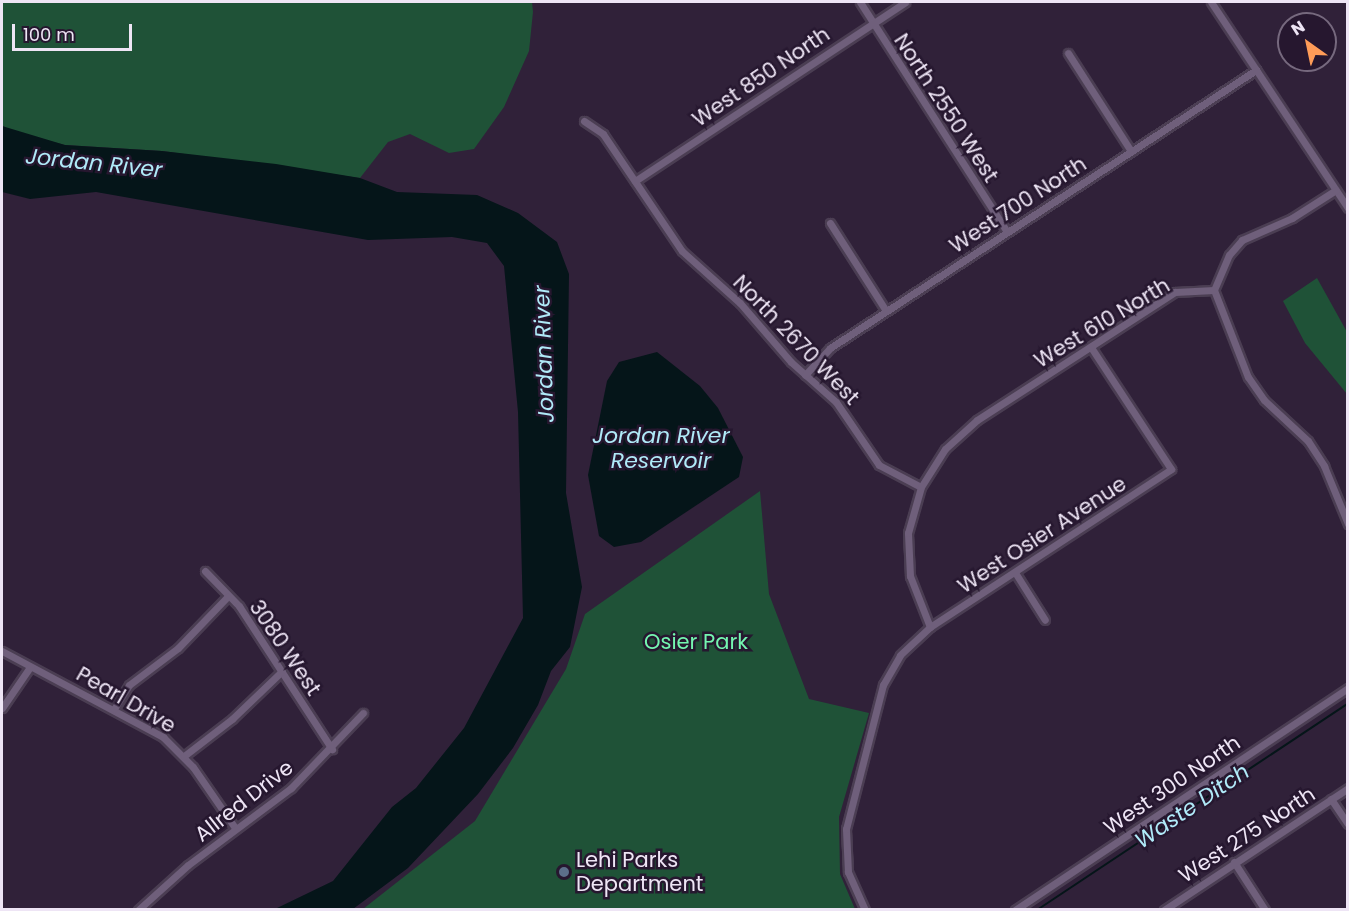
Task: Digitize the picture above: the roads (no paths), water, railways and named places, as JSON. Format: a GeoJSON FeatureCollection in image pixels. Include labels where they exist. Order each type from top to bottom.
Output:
{"type":"FeatureCollection","features":[{"type":"Feature","properties":{"kind":"street","name":"North 2550 West"},"geometry":{"type":"LineString","coordinates":[[860,2],[871,24],[1007,232]]}},
{"type":"Feature","properties":{"kind":"street","name":"West 850 North"},"geometry":{"type":"LineString","coordinates":[[635,181],[905,2]]}},
{"type":"Feature","properties":{"kind":"street"},"geometry":{"type":"LineString","coordinates":[[1210,2],[1347,208]]}},
{"type":"Feature","properties":{"kind":"street"},"geometry":{"type":"LineString","coordinates":[[1068,53],[1131,151]]}},
{"type":"Feature","properties":{"kind":"street","name":"West 700 North"},"geometry":{"type":"LineString","coordinates":[[805,375],[830,348],[1256,70]]}},
{"type":"Feature","properties":{"kind":"street","name":"North 2670 West"},"geometry":{"type":"LineString","coordinates":[[584,121],[603,134],[682,251],[740,303],[805,375],[847,414],[879,465],[921,487]]}},
{"type":"Feature","properties":{"kind":"street"},"geometry":{"type":"LineString","coordinates":[[1336,190],[1292,218],[1242,240],[1229,255],[1214,290],[1248,377],[1264,400],[1308,441],[1324,466],[1347,524]]}},
{"type":"Feature","properties":{"kind":"street"},"geometry":{"type":"LineString","coordinates":[[830,223],[886,311]]}},
{"type":"Feature","properties":{"kind":"street","name":"West 610 North"},"geometry":{"type":"LineString","coordinates":[[921,487],[945,449],[977,420],[1175,292],[1214,290]]}},
{"type":"Feature","properties":{"kind":"street","name":"West Osier Avenue"},"geometry":{"type":"LineString","coordinates":[[865,909],[848,872],[846,829],[883,686],[900,655],[930,627],[1016,574],[1171,469],[1091,347]]}},
{"type":"Feature","properties":{"kind":"street"},"geometry":{"type":"LineString","coordinates":[[921,487],[912,514],[908,553],[916,598],[930,627]]}},
{"type":"Feature","properties":{"kind":"street","name":"3080 West"},"geometry":{"type":"LineString","coordinates":[[204,571],[227,597],[239,606],[332,749]]}},
{"type":"Feature","properties":{"kind":"street"},"geometry":{"type":"LineString","coordinates":[[1016,574],[1045,620]]}},
{"type":"Feature","properties":{"kind":"street"},"geometry":{"type":"LineString","coordinates":[[114,709],[132,682],[172,653],[227,597]]}},
{"type":"Feature","properties":{"kind":"street","name":"Pearl Drive"},"geometry":{"type":"LineString","coordinates":[[2,651],[152,729],[184,756],[236,829]]}},
{"type":"Feature","properties":{"kind":"street"},"geometry":{"type":"LineString","coordinates":[[2,708],[30,667]]}},
{"type":"Feature","properties":{"kind":"street"},"geometry":{"type":"LineString","coordinates":[[184,756],[232,719],[282,671]]}},
{"type":"Feature","properties":{"kind":"street","name":"West 300 North"},"geometry":{"type":"LineString","coordinates":[[1015,909],[1347,688]]}},
{"type":"Feature","properties":{"kind":"street","name":"Allred Drive"},"geometry":{"type":"LineString","coordinates":[[138,909],[236,829],[291,788],[332,749],[363,713]]}},
{"type":"Feature","properties":{"kind":"street","name":"West 275 North"},"geometry":{"type":"LineString","coordinates":[[1164,909],[1347,788]]}},
{"type":"Feature","properties":{"kind":"street"},"geometry":{"type":"LineString","coordinates":[[1331,799],[1347,824]]}},
{"type":"Feature","properties":{"kind":"street"},"geometry":{"type":"LineString","coordinates":[[1234,862],[1265,909]]}},
{"type":"Feature","properties":{"kind":"water","name":"Jordan River"},"geometry":{"type":"Polygon","coordinates":[[[2,126],[65,145],[162,151],[276,164],[360,178],[397,192],[477,195],[518,213],[557,242],[569,274],[566,493],[582,587],[570,647],[551,671],[538,705],[513,748],[478,794],[408,868],[353,909],[275,909],[333,881],[392,807],[416,788],[464,728],[523,618],[518,412],[504,266],[487,243],[452,237],[368,240],[96,192],[30,199],[2,192],[2,126]]]}},
{"type":"Feature","properties":{"kind":"water","name":"Jordan River Reservoir"},"geometry":{"type":"Polygon","coordinates":[[[657,352],[700,386],[718,408],[743,457],[739,477],[641,542],[614,547],[599,536],[588,475],[607,381],[619,362],[657,352]]]}},
{"type":"Feature","properties":{"kind":"waterway","name":"Waste Ditch"},"geometry":{"type":"LineString","coordinates":[[1037,910],[1348,703]]}},
{"type":"Feature","properties":{"kind":"place","name":"Lehi Parks Department"},"geometry":{"type":"Point","coordinates":[564,872]}},
{"type":"Feature","properties":{"kind":"park label","name":"Osier Park"},"geometry":{"type":"Point","coordinates":[696,642]}}]}
